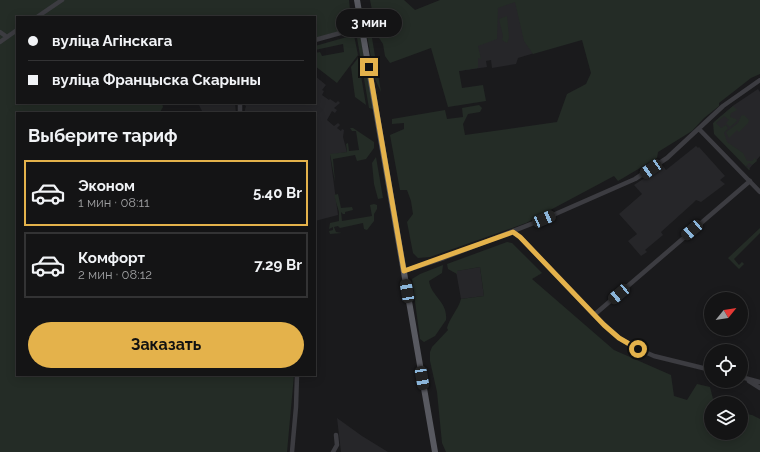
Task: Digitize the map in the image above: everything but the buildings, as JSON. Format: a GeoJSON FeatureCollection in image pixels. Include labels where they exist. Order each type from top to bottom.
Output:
{"type":"FeatureCollection","features":[{"type":"Feature","properties":{"kind":"main road"},"geometry":{"type":"LineString","coordinates":[[357,0],[435,452]]}},
{"type":"Feature","properties":{"kind":"street"},"geometry":{"type":"LineString","coordinates":[[38,16],[62,0]]}},
{"type":"Feature","properties":{"kind":"street"},"geometry":{"type":"LineString","coordinates":[[316,40],[362,27]]}},
{"type":"Feature","properties":{"kind":"street"},"geometry":{"type":"LineString","coordinates":[[0,42],[16,31]]}},
{"type":"Feature","properties":{"kind":"street"},"geometry":{"type":"LineString","coordinates":[[0,32],[6,37]]}},
{"type":"Feature","properties":{"kind":"street"},"geometry":{"type":"LineString","coordinates":[[404,271],[513,232],[639,177],[677,150],[723,106],[760,80]]}},
{"type":"Feature","properties":{"kind":"street"},"geometry":{"type":"LineString","coordinates":[[699,129],[760,192]]}},
{"type":"Feature","properties":{"kind":"street"},"geometry":{"type":"LineString","coordinates":[[594,315],[750,181]]}},
{"type":"Feature","properties":{"kind":"street"},"geometry":{"type":"LineString","coordinates":[[513,232],[520,237],[616,336],[642,351],[666,359],[704,368]]}},
{"type":"Feature","properties":{"kind":"street"},"geometry":{"type":"LineString","coordinates":[[292,452],[296,407],[296,376]]}},
{"type":"Feature","properties":{"kind":"street"},"geometry":{"type":"LineString","coordinates":[[748,379],[760,382]]}},
{"type":"Feature","properties":{"kind":"street"},"geometry":{"type":"LineString","coordinates":[[748,381],[760,388]]}},
{"type":"Feature","properties":{"kind":"street"},"geometry":{"type":"LineString","coordinates":[[333,452],[338,445],[336,435]]}},
{"type":"Feature","properties":{"kind":"shaded area"},"geometry":{"type":"Polygon","coordinates":[[[0,0],[349,0],[352,28],[316,38],[316,16],[16,16],[16,104],[162,104],[163,107],[160,112],[16,112],[16,376],[294,376],[287,452],[0,452],[0,0]]]}},
{"type":"Feature","properties":{"kind":"shaded area"},"geometry":{"type":"Polygon","coordinates":[[[370,0],[404,0],[415,10],[440,0],[760,0],[760,74],[751,78],[719,103],[719,106],[704,118],[692,131],[658,152],[657,158],[618,181],[614,176],[526,223],[430,257],[418,258],[413,253],[407,222],[413,214],[411,201],[407,190],[400,190],[390,135],[404,129],[404,123],[392,124],[392,119],[445,110],[447,119],[463,117],[462,108],[479,105],[482,108],[480,112],[468,114],[463,124],[465,135],[557,122],[567,94],[586,84],[591,73],[582,40],[533,54],[524,41],[515,2],[498,8],[497,39],[478,46],[481,59],[478,58],[478,68],[459,71],[462,88],[483,85],[486,101],[448,107],[431,48],[390,63],[385,56],[383,44],[377,35],[370,0]]]}},
{"type":"Feature","properties":{"kind":"shaded area"},"geometry":{"type":"Polygon","coordinates":[[[440,0],[551,0],[564,44],[518,58],[516,64],[492,68],[491,60],[486,61],[487,67],[459,71],[440,0]]]}},
{"type":"Feature","properties":{"kind":"shaded area"},"geometry":{"type":"Polygon","coordinates":[[[507,16],[509,38],[507,43],[502,40],[503,36],[499,19],[507,16]]]}},
{"type":"Feature","properties":{"kind":"shaded area"},"geometry":{"type":"Polygon","coordinates":[[[370,26],[381,92],[375,79],[366,30],[370,26]]]}},
{"type":"Feature","properties":{"kind":"shaded area"},"geometry":{"type":"Polygon","coordinates":[[[356,32],[360,34],[373,109],[369,108],[356,32]]]}},
{"type":"Feature","properties":{"kind":"shaded area"},"geometry":{"type":"Polygon","coordinates":[[[354,35],[358,55],[337,83],[316,67],[316,53],[320,52],[322,56],[344,52],[343,44],[316,50],[316,46],[354,35]]]}},
{"type":"Feature","properties":{"kind":"shaded area"},"geometry":{"type":"Polygon","coordinates":[[[358,58],[366,105],[355,97],[351,67],[358,58]]]}},
{"type":"Feature","properties":{"kind":"shaded area"},"geometry":{"type":"Polygon","coordinates":[[[316,77],[326,85],[322,90],[324,91],[322,95],[329,100],[330,99],[336,103],[338,101],[340,103],[334,108],[337,110],[335,113],[332,111],[327,120],[334,126],[338,123],[340,125],[337,128],[341,131],[342,129],[344,130],[343,137],[347,152],[330,155],[338,215],[316,221],[316,112],[244,112],[246,106],[243,104],[316,104],[316,77]]]}},
{"type":"Feature","properties":{"kind":"shaded area"},"geometry":{"type":"Polygon","coordinates":[[[758,89],[760,92],[760,156],[749,169],[714,132],[714,122],[734,105],[758,89]]]}},
{"type":"Feature","properties":{"kind":"shaded area"},"geometry":{"type":"Polygon","coordinates":[[[198,104],[235,104],[236,112],[202,112],[198,104]]]}},
{"type":"Feature","properties":{"kind":"shaded area"},"geometry":{"type":"Polygon","coordinates":[[[733,106],[737,110],[731,113],[730,117],[736,119],[737,121],[730,127],[726,123],[729,120],[724,116],[716,123],[721,128],[726,125],[728,128],[724,133],[727,142],[743,153],[747,161],[752,161],[755,158],[757,161],[752,165],[749,163],[746,166],[750,169],[749,170],[714,134],[713,123],[733,106]]]}},
{"type":"Feature","properties":{"kind":"shaded area"},"geometry":{"type":"Polygon","coordinates":[[[744,115],[749,120],[748,123],[739,132],[737,130],[729,138],[726,132],[738,123],[741,116],[744,115]]]}},
{"type":"Feature","properties":{"kind":"shaded area"},"geometry":{"type":"Polygon","coordinates":[[[350,128],[353,128],[374,142],[374,148],[366,159],[357,161],[355,155],[333,159],[335,182],[330,154],[347,152],[346,144],[348,143],[349,151],[359,150],[356,131],[352,131],[350,128]]]}},
{"type":"Feature","properties":{"kind":"shaded area"},"geometry":{"type":"Polygon","coordinates":[[[696,146],[698,148],[699,147],[725,176],[720,180],[725,184],[701,202],[696,200],[661,232],[663,235],[645,250],[647,252],[641,256],[628,241],[637,234],[619,214],[642,194],[634,185],[663,166],[666,170],[696,146]]]}},
{"type":"Feature","properties":{"kind":"shaded area"},"geometry":{"type":"Polygon","coordinates":[[[376,157],[383,198],[378,199],[374,184],[372,163],[376,157]]]}},
{"type":"Feature","properties":{"kind":"shaded area"},"geometry":{"type":"Polygon","coordinates":[[[338,194],[341,208],[352,207],[353,210],[345,212],[345,214],[341,212],[342,221],[372,216],[370,205],[377,205],[377,209],[374,214],[374,221],[367,230],[364,229],[363,223],[340,228],[338,226],[334,227],[336,232],[342,233],[330,234],[329,231],[333,230],[333,227],[329,229],[330,223],[339,221],[339,212],[334,195],[338,194]]]}},
{"type":"Feature","properties":{"kind":"shaded area"},"geometry":{"type":"Polygon","coordinates":[[[760,228],[760,233],[734,259],[739,265],[742,262],[744,264],[739,269],[728,258],[760,228]]]}},
{"type":"Feature","properties":{"kind":"shaded area"},"geometry":{"type":"Polygon","coordinates":[[[507,242],[512,243],[542,273],[532,279],[614,350],[671,375],[674,396],[687,400],[697,384],[704,386],[704,388],[710,388],[712,396],[704,396],[704,440],[748,440],[748,414],[752,415],[760,419],[760,452],[446,452],[442,443],[437,392],[430,361],[430,352],[432,347],[448,330],[448,324],[461,299],[484,296],[480,267],[457,271],[457,274],[448,269],[447,264],[507,242]]]}},
{"type":"Feature","properties":{"kind":"shaded area"},"geometry":{"type":"Polygon","coordinates":[[[443,265],[442,273],[429,281],[430,286],[444,308],[446,320],[435,336],[424,342],[420,339],[412,279],[420,274],[443,265]]]}},
{"type":"Feature","properties":{"kind":"shaded area"},"geometry":{"type":"Polygon","coordinates":[[[480,267],[484,296],[461,299],[456,271],[480,267]]]}},
{"type":"Feature","properties":{"kind":"shaded area"},"geometry":{"type":"Polygon","coordinates":[[[337,418],[362,436],[388,452],[341,452],[337,418]]]}},
{"type":"Feature","properties":{"kind":"route"},"geometry":{"type":"LineString","coordinates":[[369,67],[404,271],[425,265],[513,232],[520,237],[613,334],[629,345],[638,349]]}}]}
